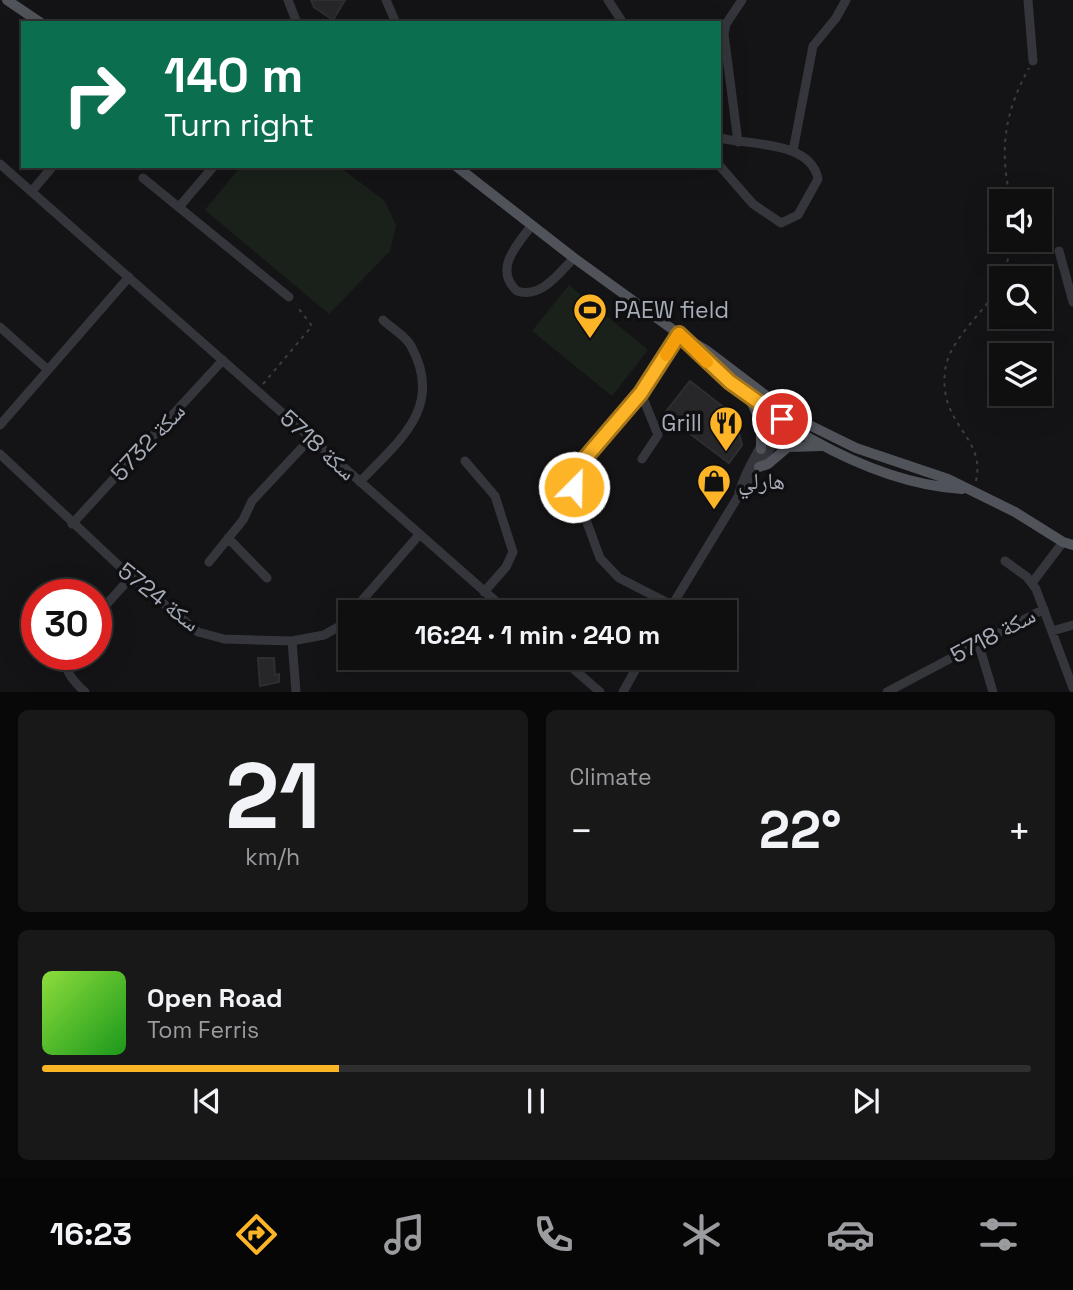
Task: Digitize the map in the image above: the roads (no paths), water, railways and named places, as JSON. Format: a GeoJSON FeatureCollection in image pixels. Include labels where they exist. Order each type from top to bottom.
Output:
{"type":"FeatureCollection","features":[{"type":"Feature","properties":{"kind":"main road"},"geometry":{"type":"LineString","coordinates":[[5,0],[38,21]]}},
{"type":"Feature","properties":{"kind":"main road"},"geometry":{"type":"LineString","coordinates":[[459,168],[574,258],[679,334],[706,350],[825,446],[906,480],[969,491]]}},
{"type":"Feature","properties":{"kind":"main road"},"geometry":{"type":"LineString","coordinates":[[679,334],[700,356],[749,397],[844,444],[940,476],[1015,512],[1068,544],[1073,555]]}},
{"type":"Feature","properties":{"kind":"main road"},"geometry":{"type":"LineString","coordinates":[[749,397],[761,422],[761,449]]}},
{"type":"Feature","properties":{"kind":"main road"},"geometry":{"type":"LineString","coordinates":[[759,467],[768,464],[788,447],[825,446]]}},
{"type":"Feature","properties":{"kind":"street"},"geometry":{"type":"LineString","coordinates":[[0,5],[5,0]]}},
{"type":"Feature","properties":{"kind":"street"},"geometry":{"type":"LineString","coordinates":[[288,0],[296,21]]}},
{"type":"Feature","properties":{"kind":"street"},"geometry":{"type":"LineString","coordinates":[[386,0],[395,21]]}},
{"type":"Feature","properties":{"kind":"street"},"geometry":{"type":"LineString","coordinates":[[608,0],[622,21]]}},
{"type":"Feature","properties":{"kind":"street"},"geometry":{"type":"LineString","coordinates":[[738,142],[724,34],[726,24],[742,0]]}},
{"type":"Feature","properties":{"kind":"street"},"geometry":{"type":"LineString","coordinates":[[793,151],[813,46],[836,18],[846,0]]}},
{"type":"Feature","properties":{"kind":"street"},"geometry":{"type":"LineString","coordinates":[[1028,0],[1033,61]]}},
{"type":"Feature","properties":{"kind":"street"},"geometry":{"type":"LineString","coordinates":[[721,138],[793,151],[811,161],[818,179],[798,215],[781,223],[753,204],[721,166]]}},
{"type":"Feature","properties":{"kind":"street","name":"سكة 5718"},"geometry":{"type":"LineString","coordinates":[[0,164],[494,600]]}},
{"type":"Feature","properties":{"kind":"street"},"geometry":{"type":"LineString","coordinates":[[32,191],[51,168]]}},
{"type":"Feature","properties":{"kind":"street"},"geometry":{"type":"LineString","coordinates":[[179,207],[212,168]]}},
{"type":"Feature","properties":{"kind":"street"},"geometry":{"type":"LineString","coordinates":[[142,178],[289,297]]}},
{"type":"Feature","properties":{"kind":"street"},"geometry":{"type":"LineString","coordinates":[[532,225],[510,255],[506,266],[507,277],[517,292],[526,294],[539,290],[574,258]]}},
{"type":"Feature","properties":{"kind":"street"},"geometry":{"type":"LineString","coordinates":[[1059,251],[1073,302]]}},
{"type":"Feature","properties":{"kind":"street"},"geometry":{"type":"LineString","coordinates":[[0,425],[129,277]]}},
{"type":"Feature","properties":{"kind":"street"},"geometry":{"type":"LineString","coordinates":[[360,482],[410,427],[420,412],[424,393],[411,345],[383,320]]}},
{"type":"Feature","properties":{"kind":"street"},"geometry":{"type":"LineString","coordinates":[[0,327],[47,369]]}},
{"type":"Feature","properties":{"kind":"street"},"geometry":{"type":"LineString","coordinates":[[655,600],[619,578],[600,558],[574,487],[576,469],[641,393],[679,334]]}},
{"type":"Feature","properties":{"kind":"street","name":"سكة 5732"},"geometry":{"type":"LineString","coordinates":[[72,524],[223,359]]}},
{"type":"Feature","properties":{"kind":"street"},"geometry":{"type":"LineString","coordinates":[[641,393],[658,435],[642,459]]}},
{"type":"Feature","properties":{"kind":"street"},"geometry":{"type":"LineString","coordinates":[[739,495],[745,476],[761,449],[787,417]]}},
{"type":"Feature","properties":{"kind":"street"},"geometry":{"type":"LineString","coordinates":[[675,600],[759,467],[787,417]]}},
{"type":"Feature","properties":{"kind":"street"},"geometry":{"type":"LineString","coordinates":[[209,562],[243,520],[252,501],[311,438]]}},
{"type":"Feature","properties":{"kind":"street","name":"سكة 5724"},"geometry":{"type":"LineString","coordinates":[[0,454],[72,524],[198,632],[224,639],[292,641],[324,635],[338,627]]}},
{"type":"Feature","properties":{"kind":"street"},"geometry":{"type":"LineString","coordinates":[[465,461],[495,496],[513,552],[506,567],[484,592]]}},
{"type":"Feature","properties":{"kind":"street","name":"سكة 5724"},"geometry":{"type":"LineString","coordinates":[[362,600],[419,535]]}},
{"type":"Feature","properties":{"kind":"street"},"geometry":{"type":"LineString","coordinates":[[228,538],[267,578]]}},
{"type":"Feature","properties":{"kind":"street"},"geometry":{"type":"LineString","coordinates":[[1032,583],[1068,544]]}},
{"type":"Feature","properties":{"kind":"street","name":"سكة 5718"},"geometry":{"type":"LineString","coordinates":[[887,691],[1044,609],[1032,583],[1005,561]]}},
{"type":"Feature","properties":{"kind":"street"},"geometry":{"type":"LineString","coordinates":[[112,598],[131,577]]}},
{"type":"Feature","properties":{"kind":"street"},"geometry":{"type":"LineString","coordinates":[[1044,609],[1073,688]]}},
{"type":"Feature","properties":{"kind":"street"},"geometry":{"type":"LineString","coordinates":[[1052,631],[1073,625]]}},
{"type":"Feature","properties":{"kind":"street"},"geometry":{"type":"LineString","coordinates":[[292,641],[296,691]]}},
{"type":"Feature","properties":{"kind":"street"},"geometry":{"type":"LineString","coordinates":[[978,642],[993,691]]}},
{"type":"Feature","properties":{"kind":"street"},"geometry":{"type":"LineString","coordinates":[[67,670],[74,682],[85,691]]}},
{"type":"Feature","properties":{"kind":"street"},"geometry":{"type":"LineString","coordinates":[[575,670],[600,691]]}},
{"type":"Feature","properties":{"kind":"street"},"geometry":{"type":"LineString","coordinates":[[623,691],[635,670]]}},
{"type":"Feature","properties":{"kind":"place","name":"PAEW field"},"geometry":{"type":"Point","coordinates":[590,340]}},
{"type":"Feature","properties":{"kind":"place","name":"Grill"},"geometry":{"type":"Point","coordinates":[726,453]}},
{"type":"Feature","properties":{"kind":"place","name":"هارلي"},"geometry":{"type":"Point","coordinates":[714,511]}}]}
